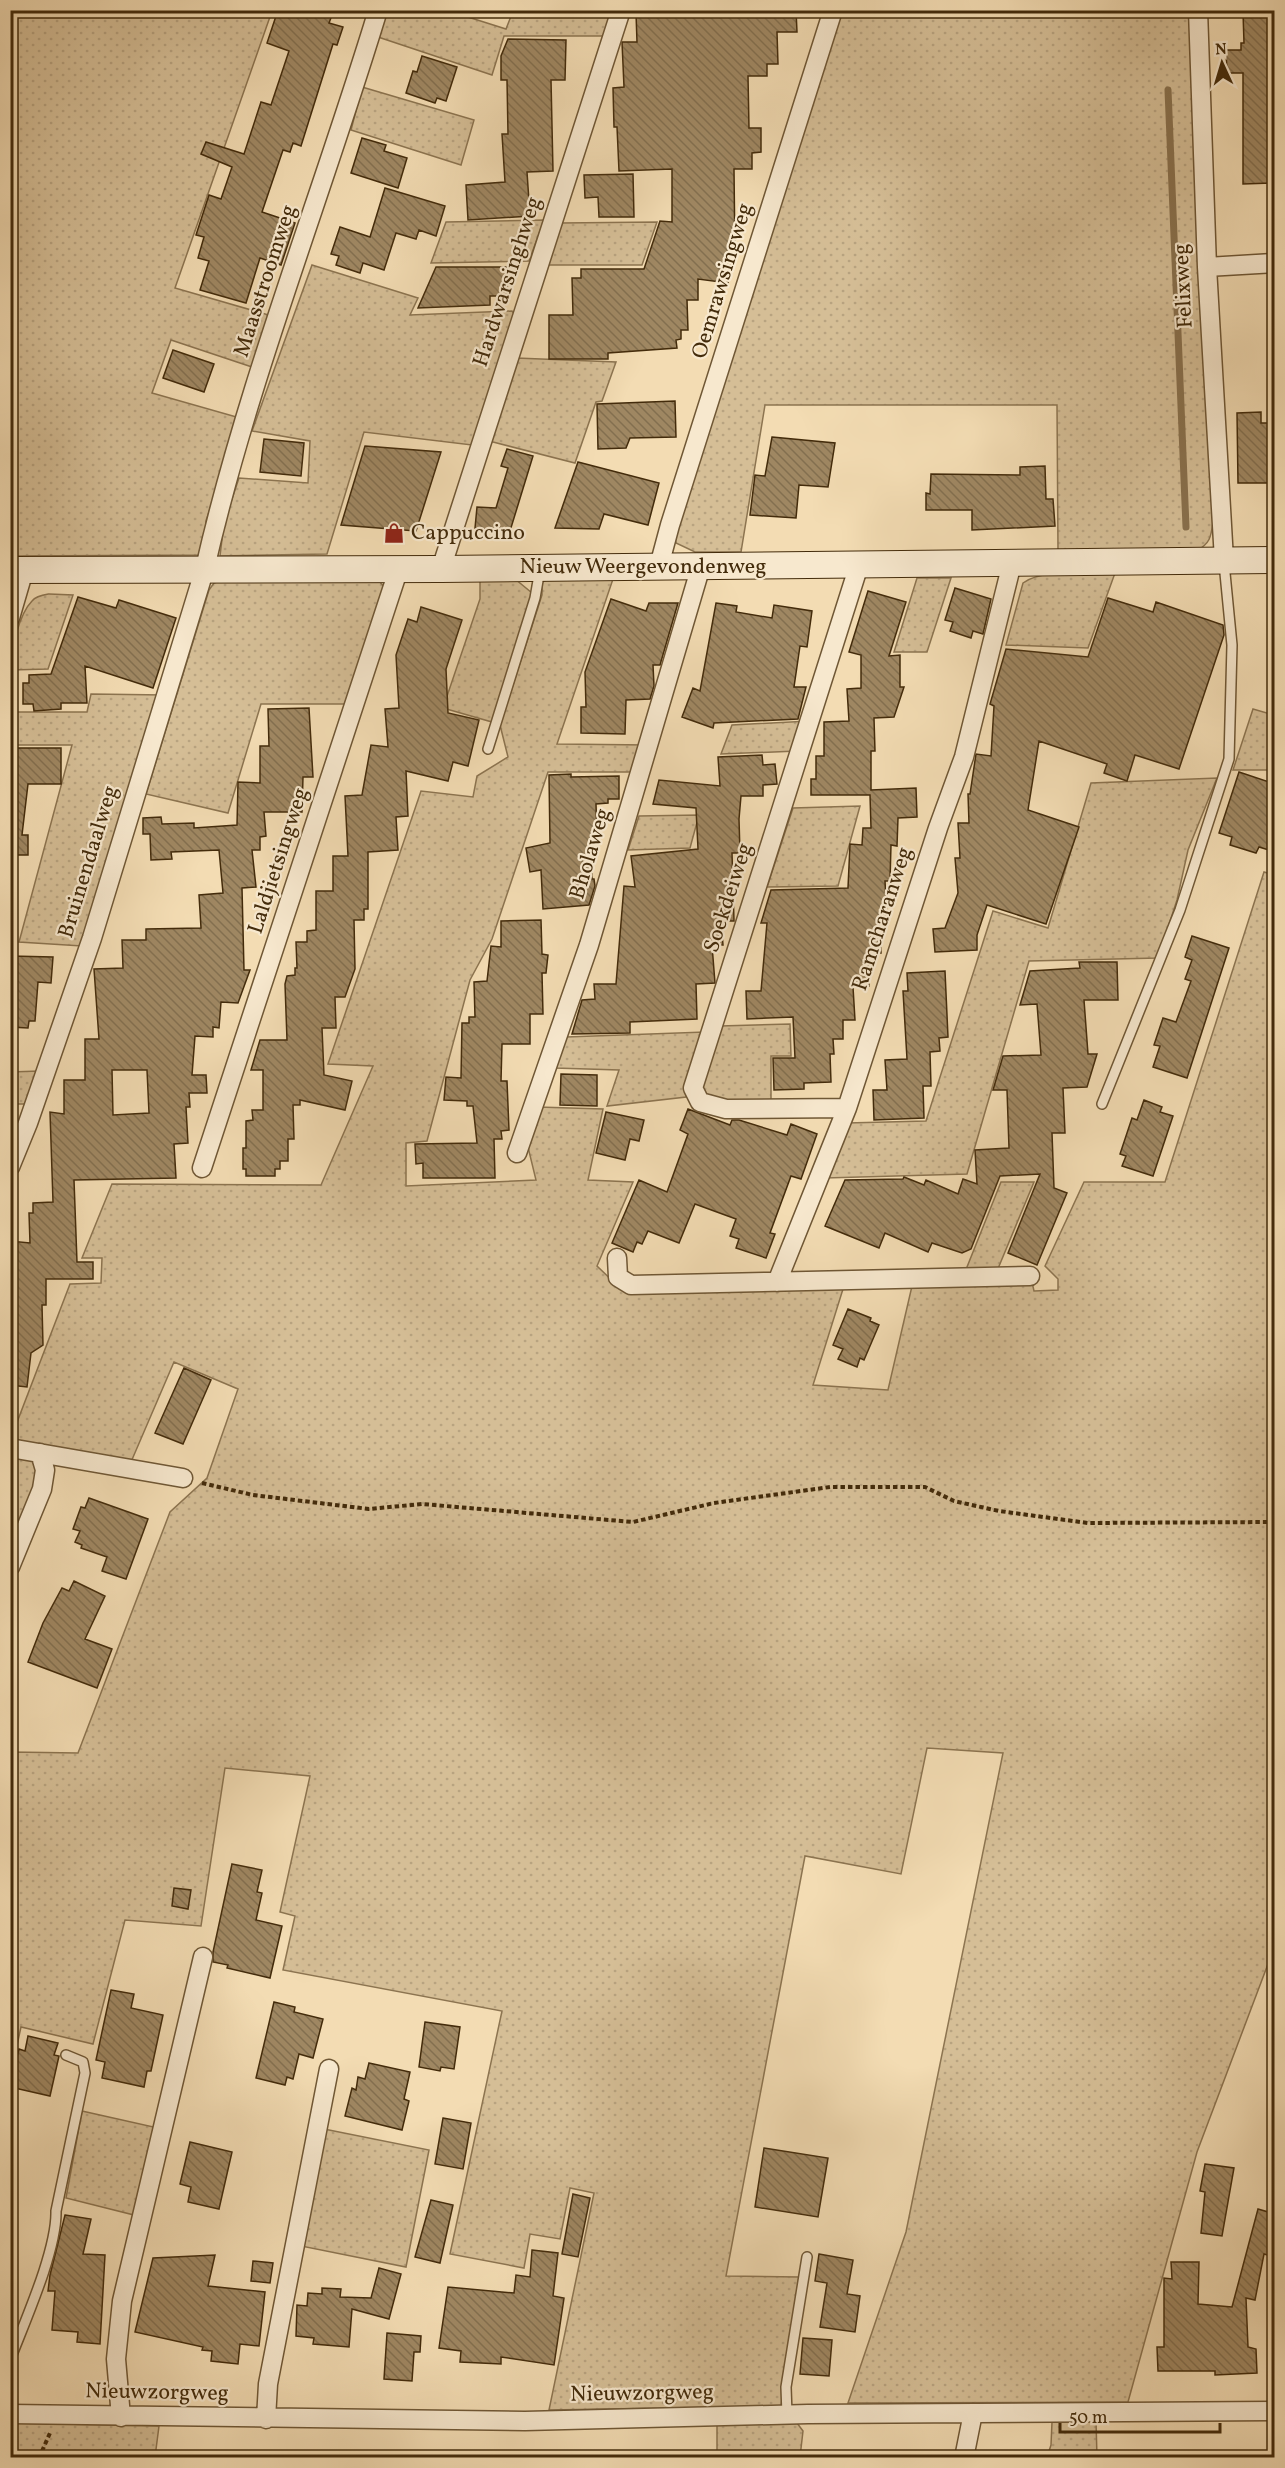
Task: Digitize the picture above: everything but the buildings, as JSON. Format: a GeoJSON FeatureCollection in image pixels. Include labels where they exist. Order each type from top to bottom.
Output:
{"type":"FeatureCollection","features":[{"type":"Feature","properties":{"kind":"street","name":"Maasstroomweg"},"geometry":{"type":"LineString","coordinates":[[205,568],[249,408],[346,115],[378,10]]}},
{"type":"Feature","properties":{"kind":"street","name":"Hardwarsinghweg"},"geometry":{"type":"LineString","coordinates":[[441,569],[621,10]]}},
{"type":"Feature","properties":{"kind":"street","name":"Oemrawsingweg"},"geometry":{"type":"LineString","coordinates":[[659,566],[833,10]]}},
{"type":"Feature","properties":{"kind":"street","name":"Felixweg"},"geometry":{"type":"LineString","coordinates":[[1198,10],[1206,267],[1224,560]]}},
{"type":"Feature","properties":{"kind":"street"},"geometry":{"type":"LineString","coordinates":[[1206,267],[1275,263]]}},
{"type":"Feature","properties":{"kind":"street","name":"Nieuw Weergevondenweg"},"geometry":{"type":"LineString","coordinates":[[17,570],[441,569],[1275,560]]}},
{"type":"Feature","properties":{"kind":"street","name":"Ramcharanweg"},"geometry":{"type":"LineString","coordinates":[[777,1282],[847,1108],[938,828],[964,757],[1011,563]]}},
{"type":"Feature","properties":{"kind":"street","name":"Soekdeiweg"},"geometry":{"type":"LineString","coordinates":[[847,1108],[726,1109],[700,1102],[693,1088],[859,565]]}},
{"type":"Feature","properties":{"kind":"street","name":"Bholaweg"},"geometry":{"type":"LineString","coordinates":[[517,1152],[589,945],[700,566]]}},
{"type":"Feature","properties":{"kind":"street","name":"Bruinendaalweg"},"geometry":{"type":"LineString","coordinates":[[10,1167],[28,1123],[92,938],[205,568]]}},
{"type":"Feature","properties":{"kind":"street","name":"Laldjietsingweg"},"geometry":{"type":"LineString","coordinates":[[202,1168],[399,568]]}},
{"type":"Feature","properties":{"kind":"street"},"geometry":{"type":"LineString","coordinates":[[10,618],[17,570]]}},
{"type":"Feature","properties":{"kind":"street"},"geometry":{"type":"LineString","coordinates":[[616,1258],[618,1276],[631,1285],[1030,1276]]}},
{"type":"Feature","properties":{"kind":"street"},"geometry":{"type":"LineString","coordinates":[[10,1448],[183,1478]]}},
{"type":"Feature","properties":{"kind":"street"},"geometry":{"type":"LineString","coordinates":[[10,1567],[42,1489],[45,1470],[40,1453]]}},
{"type":"Feature","properties":{"kind":"street"},"geometry":{"type":"LineString","coordinates":[[121,2417],[116,2359],[122,2301],[203,1957]]}},
{"type":"Feature","properties":{"kind":"street"},"geometry":{"type":"LineString","coordinates":[[266,2419],[268,2384],[329,2068]]}},
{"type":"Feature","properties":{"kind":"street","name":"Nieuwzorgweg"},"geometry":{"type":"LineString","coordinates":[[10,2414],[525,2421],[787,2415],[1275,2411]]}},
{"type":"Feature","properties":{"kind":"street"},"geometry":{"type":"LineString","coordinates":[[964,2457],[974,2413]]}},
{"type":"Feature","properties":{"kind":"lane"},"geometry":{"type":"LineString","coordinates":[[1102,1104],[1180,910],[1229,759],[1232,645],[1224,560]]}},
{"type":"Feature","properties":{"kind":"lane"},"geometry":{"type":"LineString","coordinates":[[488,749],[535,598],[540,567]]}},
{"type":"Feature","properties":{"kind":"lane"},"geometry":{"type":"LineString","coordinates":[[10,2360],[36,2290],[56,2224],[56,2211],[86,2073],[83,2062],[66,2055]]}},
{"type":"Feature","properties":{"kind":"lane"},"geometry":{"type":"LineString","coordinates":[[787,2415],[786,2387],[807,2257]]}},
{"type":"Feature","properties":{"kind":"path"},"geometry":{"type":"LineString","coordinates":[[183,1478],[253,1495],[369,1509],[422,1503],[633,1522],[714,1503],[830,1487],[925,1487],[954,1501],[999,1511],[1088,1523],[1275,1522]]}},
{"type":"Feature","properties":{"kind":"path"},"geometry":{"type":"LineString","coordinates":[[39,2457],[56,2416]]}},
{"type":"Feature","properties":{"kind":"shaded area"},"geometry":{"type":"Polygon","coordinates":[[[10,11],[272,11],[175,288],[272,316],[255,368],[171,340],[152,393],[240,418],[206,521],[204,555],[11,556],[10,11]]]}},
{"type":"Feature","properties":{"kind":"shaded area"},"geometry":{"type":"Polygon","coordinates":[[[384,11],[449,11],[506,29],[513,11],[613,11],[605,36],[504,36],[492,75],[375,36],[384,11]]]}},
{"type":"Feature","properties":{"kind":"shaded area"},"geometry":{"type":"Polygon","coordinates":[[[840,11],[1190,11],[1213,522],[1209,540],[1204,546],[1196,551],[1058,551],[1057,405],[765,405],[741,552],[695,552],[676,543],[674,534],[840,11]]]}},
{"type":"Feature","properties":{"kind":"shaded area"},"geometry":{"type":"Polygon","coordinates":[[[362,87],[474,120],[461,165],[351,130],[362,87]]]}},
{"type":"Feature","properties":{"kind":"shaded area"},"geometry":{"type":"Polygon","coordinates":[[[544,220],[529,261],[431,263],[446,222],[544,220]]]}},
{"type":"Feature","properties":{"kind":"shaded area"},"geometry":{"type":"Polygon","coordinates":[[[657,222],[642,265],[547,265],[560,223],[657,222]]]}},
{"type":"Feature","properties":{"kind":"shaded area"},"geometry":{"type":"Polygon","coordinates":[[[312,265],[418,298],[410,315],[512,311],[515,315],[472,445],[364,432],[327,554],[220,556],[224,523],[239,478],[308,483],[310,441],[252,431],[312,265]]]}},
{"type":"Feature","properties":{"kind":"shaded area"},"geometry":{"type":"Polygon","coordinates":[[[516,358],[616,362],[602,401],[596,402],[575,463],[489,441],[516,358]]]}},
{"type":"Feature","properties":{"kind":"shaded area"},"geometry":{"type":"Polygon","coordinates":[[[1115,573],[1088,648],[1006,645],[1023,583],[1042,575],[1115,573]]]}},
{"type":"Feature","properties":{"kind":"shaded area"},"geometry":{"type":"Polygon","coordinates":[[[480,578],[515,579],[532,593],[492,722],[443,708],[480,599],[480,578]]]}},
{"type":"Feature","properties":{"kind":"shaded area"},"geometry":{"type":"Polygon","coordinates":[[[917,578],[951,578],[927,652],[894,652],[917,578]]]}},
{"type":"Feature","properties":{"kind":"shaded area"},"geometry":{"type":"Polygon","coordinates":[[[549,579],[613,579],[557,744],[648,745],[638,772],[548,772],[492,939],[470,980],[427,1141],[406,1143],[406,1186],[536,1180],[527,1143],[538,1107],[603,1109],[588,1180],[633,1182],[597,1266],[623,1291],[659,1293],[843,1289],[813,1385],[888,1390],[912,1286],[1032,1282],[1034,1291],[1058,1290],[1058,1279],[1045,1266],[1084,1182],[1165,1182],[1264,872],[1274,875],[1274,1948],[1197,2152],[1128,2402],[848,2403],[906,2232],[1003,1753],[927,1748],[901,1874],[805,1856],[726,2276],[799,2277],[781,2406],[549,2410],[594,2193],[570,2188],[560,2239],[530,2234],[524,2268],[450,2254],[502,2011],[283,1970],[295,1916],[280,1912],[310,1776],[225,1768],[201,1926],[125,1920],[93,2044],[21,2027],[11,2073],[11,1752],[78,1753],[170,1512],[207,1478],[238,1389],[174,1362],[131,1462],[11,1441],[11,1438],[70,1284],[101,1283],[102,1258],[82,1258],[112,1184],[321,1185],[373,1066],[328,1064],[421,791],[473,797],[477,776],[508,757],[500,725],[542,595],[542,582],[549,579]]]}},
{"type":"Feature","properties":{"kind":"shaded area"},"geometry":{"type":"Polygon","coordinates":[[[223,580],[379,581],[385,588],[351,704],[261,704],[228,813],[146,794],[209,590],[214,583],[223,580]]]}},
{"type":"Feature","properties":{"kind":"shaded area"},"geometry":{"type":"Polygon","coordinates":[[[49,594],[73,595],[48,669],[11,670],[19,624],[27,607],[34,599],[49,594]]]}},
{"type":"Feature","properties":{"kind":"shaded area"},"geometry":{"type":"Polygon","coordinates":[[[91,694],[164,695],[82,946],[19,942],[72,745],[11,745],[10,712],[87,712],[91,694]]]}},
{"type":"Feature","properties":{"kind":"shaded area"},"geometry":{"type":"Polygon","coordinates":[[[1253,709],[1274,715],[1274,770],[1233,770],[1253,709]]]}},
{"type":"Feature","properties":{"kind":"shaded area"},"geometry":{"type":"Polygon","coordinates":[[[809,721],[797,751],[721,754],[732,725],[809,721]]]}},
{"type":"Feature","properties":{"kind":"shaded area"},"geometry":{"type":"Polygon","coordinates":[[[1217,778],[1188,850],[1177,900],[1158,958],[1029,961],[967,1174],[825,1178],[847,1123],[926,1121],[993,911],[1048,928],[1091,783],[1217,778]]]}},
{"type":"Feature","properties":{"kind":"shaded area"},"geometry":{"type":"Polygon","coordinates":[[[860,806],[838,886],[767,887],[793,808],[860,806]]]}},
{"type":"Feature","properties":{"kind":"shaded area"},"geometry":{"type":"Polygon","coordinates":[[[699,815],[690,848],[628,850],[639,816],[699,815]]]}},
{"type":"Feature","properties":{"kind":"shaded area"},"geometry":{"type":"Polygon","coordinates":[[[790,1024],[791,1056],[771,1056],[771,1102],[735,1103],[706,1097],[702,1084],[720,1026],[790,1024]]]}},
{"type":"Feature","properties":{"kind":"shaded area"},"geometry":{"type":"Polygon","coordinates":[[[705,1032],[685,1087],[686,1097],[607,1106],[619,1070],[555,1068],[566,1037],[705,1032]]]}},
{"type":"Feature","properties":{"kind":"shaded area"},"geometry":{"type":"Polygon","coordinates":[[[39,1071],[28,1104],[11,1104],[10,1072],[39,1071]]]}},
{"type":"Feature","properties":{"kind":"shaded area"},"geometry":{"type":"Polygon","coordinates":[[[1001,1182],[1034,1182],[997,1271],[965,1272],[1001,1182]]]}},
{"type":"Feature","properties":{"kind":"shaded area"},"geometry":{"type":"Polygon","coordinates":[[[11,1453],[33,1459],[40,1470],[14,1542],[11,1542],[11,1453]]]}},
{"type":"Feature","properties":{"kind":"shaded area"},"geometry":{"type":"Polygon","coordinates":[[[82,2111],[158,2128],[138,2216],[66,2198],[82,2111]]]}},
{"type":"Feature","properties":{"kind":"shaded area"},"geometry":{"type":"Polygon","coordinates":[[[324,2129],[429,2150],[406,2267],[301,2246],[324,2129]]]}},
{"type":"Feature","properties":{"kind":"shaded area"},"geometry":{"type":"Polygon","coordinates":[[[1096,2421],[1097,2457],[1047,2457],[1051,2445],[1052,2422],[1096,2421]]]}},
{"type":"Feature","properties":{"kind":"shaded area"},"geometry":{"type":"Polygon","coordinates":[[[11,2423],[159,2426],[155,2457],[11,2458],[11,2423]]]}},
{"type":"Feature","properties":{"kind":"shaded area"},"geometry":{"type":"Polygon","coordinates":[[[797,2423],[803,2431],[800,2457],[717,2457],[717,2425],[797,2423]]]}},
{"type":"Feature","properties":{"kind":"waterway"},"geometry":{"type":"LineString","coordinates":[[1168,90],[1186,527]]}},
{"type":"Feature","properties":{"kind":"place","name":"Cappuccino"},"geometry":{"type":"Point","coordinates":[394,533]}}]}
